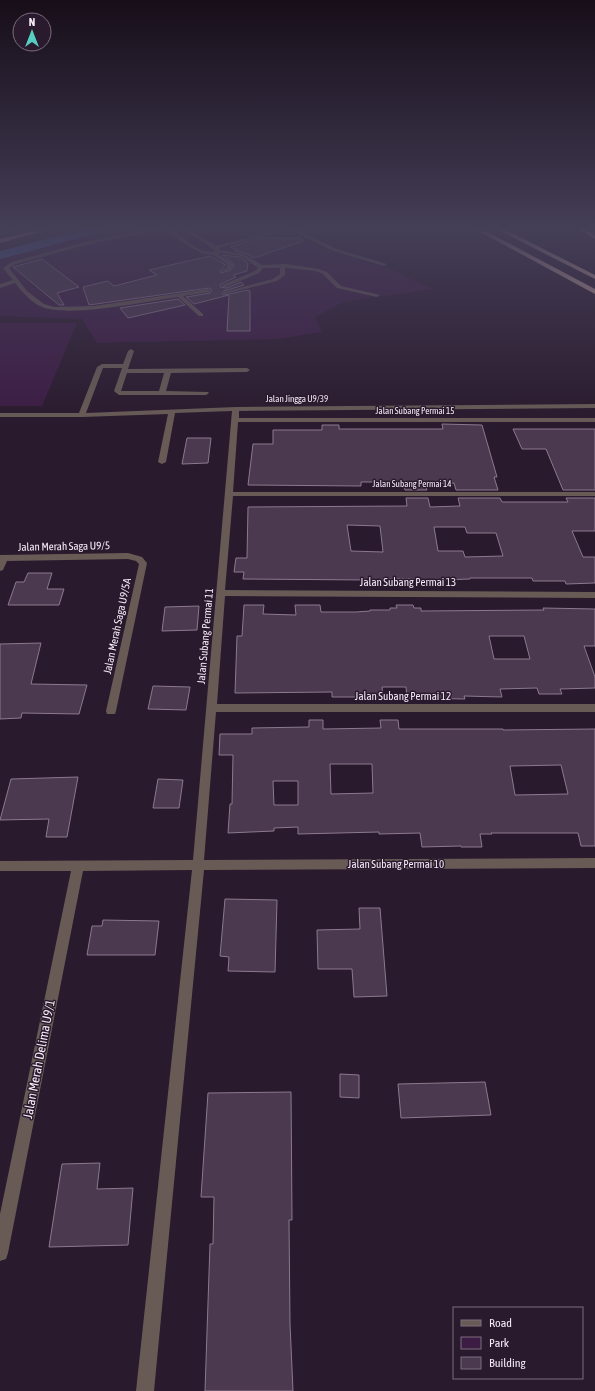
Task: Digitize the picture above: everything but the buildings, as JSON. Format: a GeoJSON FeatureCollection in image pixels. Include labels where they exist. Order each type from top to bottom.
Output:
{"type":"FeatureCollection","features":[{"type":"Feature","properties":{"kind":"street"},"geometry":{"type":"LineString","coordinates":[[27,293],[42,305],[54,309],[94,308],[194,293]]}},
{"type":"Feature","properties":{"kind":"street"},"geometry":{"type":"LineString","coordinates":[[368,293],[378,295]]}},
{"type":"Feature","properties":{"kind":"street"},"geometry":{"type":"LineString","coordinates":[[179,295],[201,315]]}},
{"type":"Feature","properties":{"kind":"street"},"geometry":{"type":"LineString","coordinates":[[131,351],[117,391],[119,393],[206,393]]}},
{"type":"Feature","properties":{"kind":"street"},"geometry":{"type":"LineString","coordinates":[[82,415],[99,368],[102,366],[168,370],[247,370]]}},
{"type":"Feature","properties":{"kind":"street"},"geometry":{"type":"LineString","coordinates":[[162,393],[168,370]]}},
{"type":"Feature","properties":{"kind":"street","name":"Jalan Jingga U9/39"},"geometry":{"type":"LineString","coordinates":[[0,415],[82,415],[236,409],[595,406]]}},
{"type":"Feature","properties":{"kind":"street","name":"Jalan Subang Permai 11"},"geometry":{"type":"LineString","coordinates":[[145,1391],[198,866],[236,409]]}},
{"type":"Feature","properties":{"kind":"street"},"geometry":{"type":"LineString","coordinates":[[162,462],[172,412]]}},
{"type":"Feature","properties":{"kind":"street","name":"Jalan Subang Permai 15"},"geometry":{"type":"LineString","coordinates":[[235,420],[595,420]]}},
{"type":"Feature","properties":{"kind":"street","name":"Jalan Subang Permai 14"},"geometry":{"type":"LineString","coordinates":[[229,494],[595,494]]}},
{"type":"Feature","properties":{"kind":"street","name":"Jalan Merah Saga U9/5"},"geometry":{"type":"LineString","coordinates":[[2,558],[128,556]]}},
{"type":"Feature","properties":{"kind":"street","name":"Jalan Merah Saga U9/5A"},"geometry":{"type":"LineString","coordinates":[[111,711],[143,563],[139,559],[128,556]]}},
{"type":"Feature","properties":{"kind":"street"},"geometry":{"type":"LineString","coordinates":[[0,568],[2,558]]}},
{"type":"Feature","properties":{"kind":"street","name":"Jalan Subang Permai 13"},"geometry":{"type":"LineString","coordinates":[[221,593],[595,595]]}},
{"type":"Feature","properties":{"kind":"street","name":"Jalan Subang Permai 12"},"geometry":{"type":"LineString","coordinates":[[211,708],[595,708]]}},
{"type":"Feature","properties":{"kind":"street","name":"Jalan Subang Permai 10"},"geometry":{"type":"LineString","coordinates":[[0,866],[595,863]]}},
{"type":"Feature","properties":{"kind":"street","name":"Jalan Merah Delima U9/1"},"geometry":{"type":"LineString","coordinates":[[0,1252],[78,866]]}},
{"type":"Feature","properties":{"kind":"green space"},"geometry":{"type":"Polygon","coordinates":[[[0,293],[406,293],[343,302],[315,317],[322,332],[276,339],[97,343],[82,319],[0,316],[0,293]]]}},
{"type":"Feature","properties":{"kind":"green space"},"geometry":{"type":"Polygon","coordinates":[[[0,323],[77,323],[42,406],[0,406],[0,323]]]}}]}
